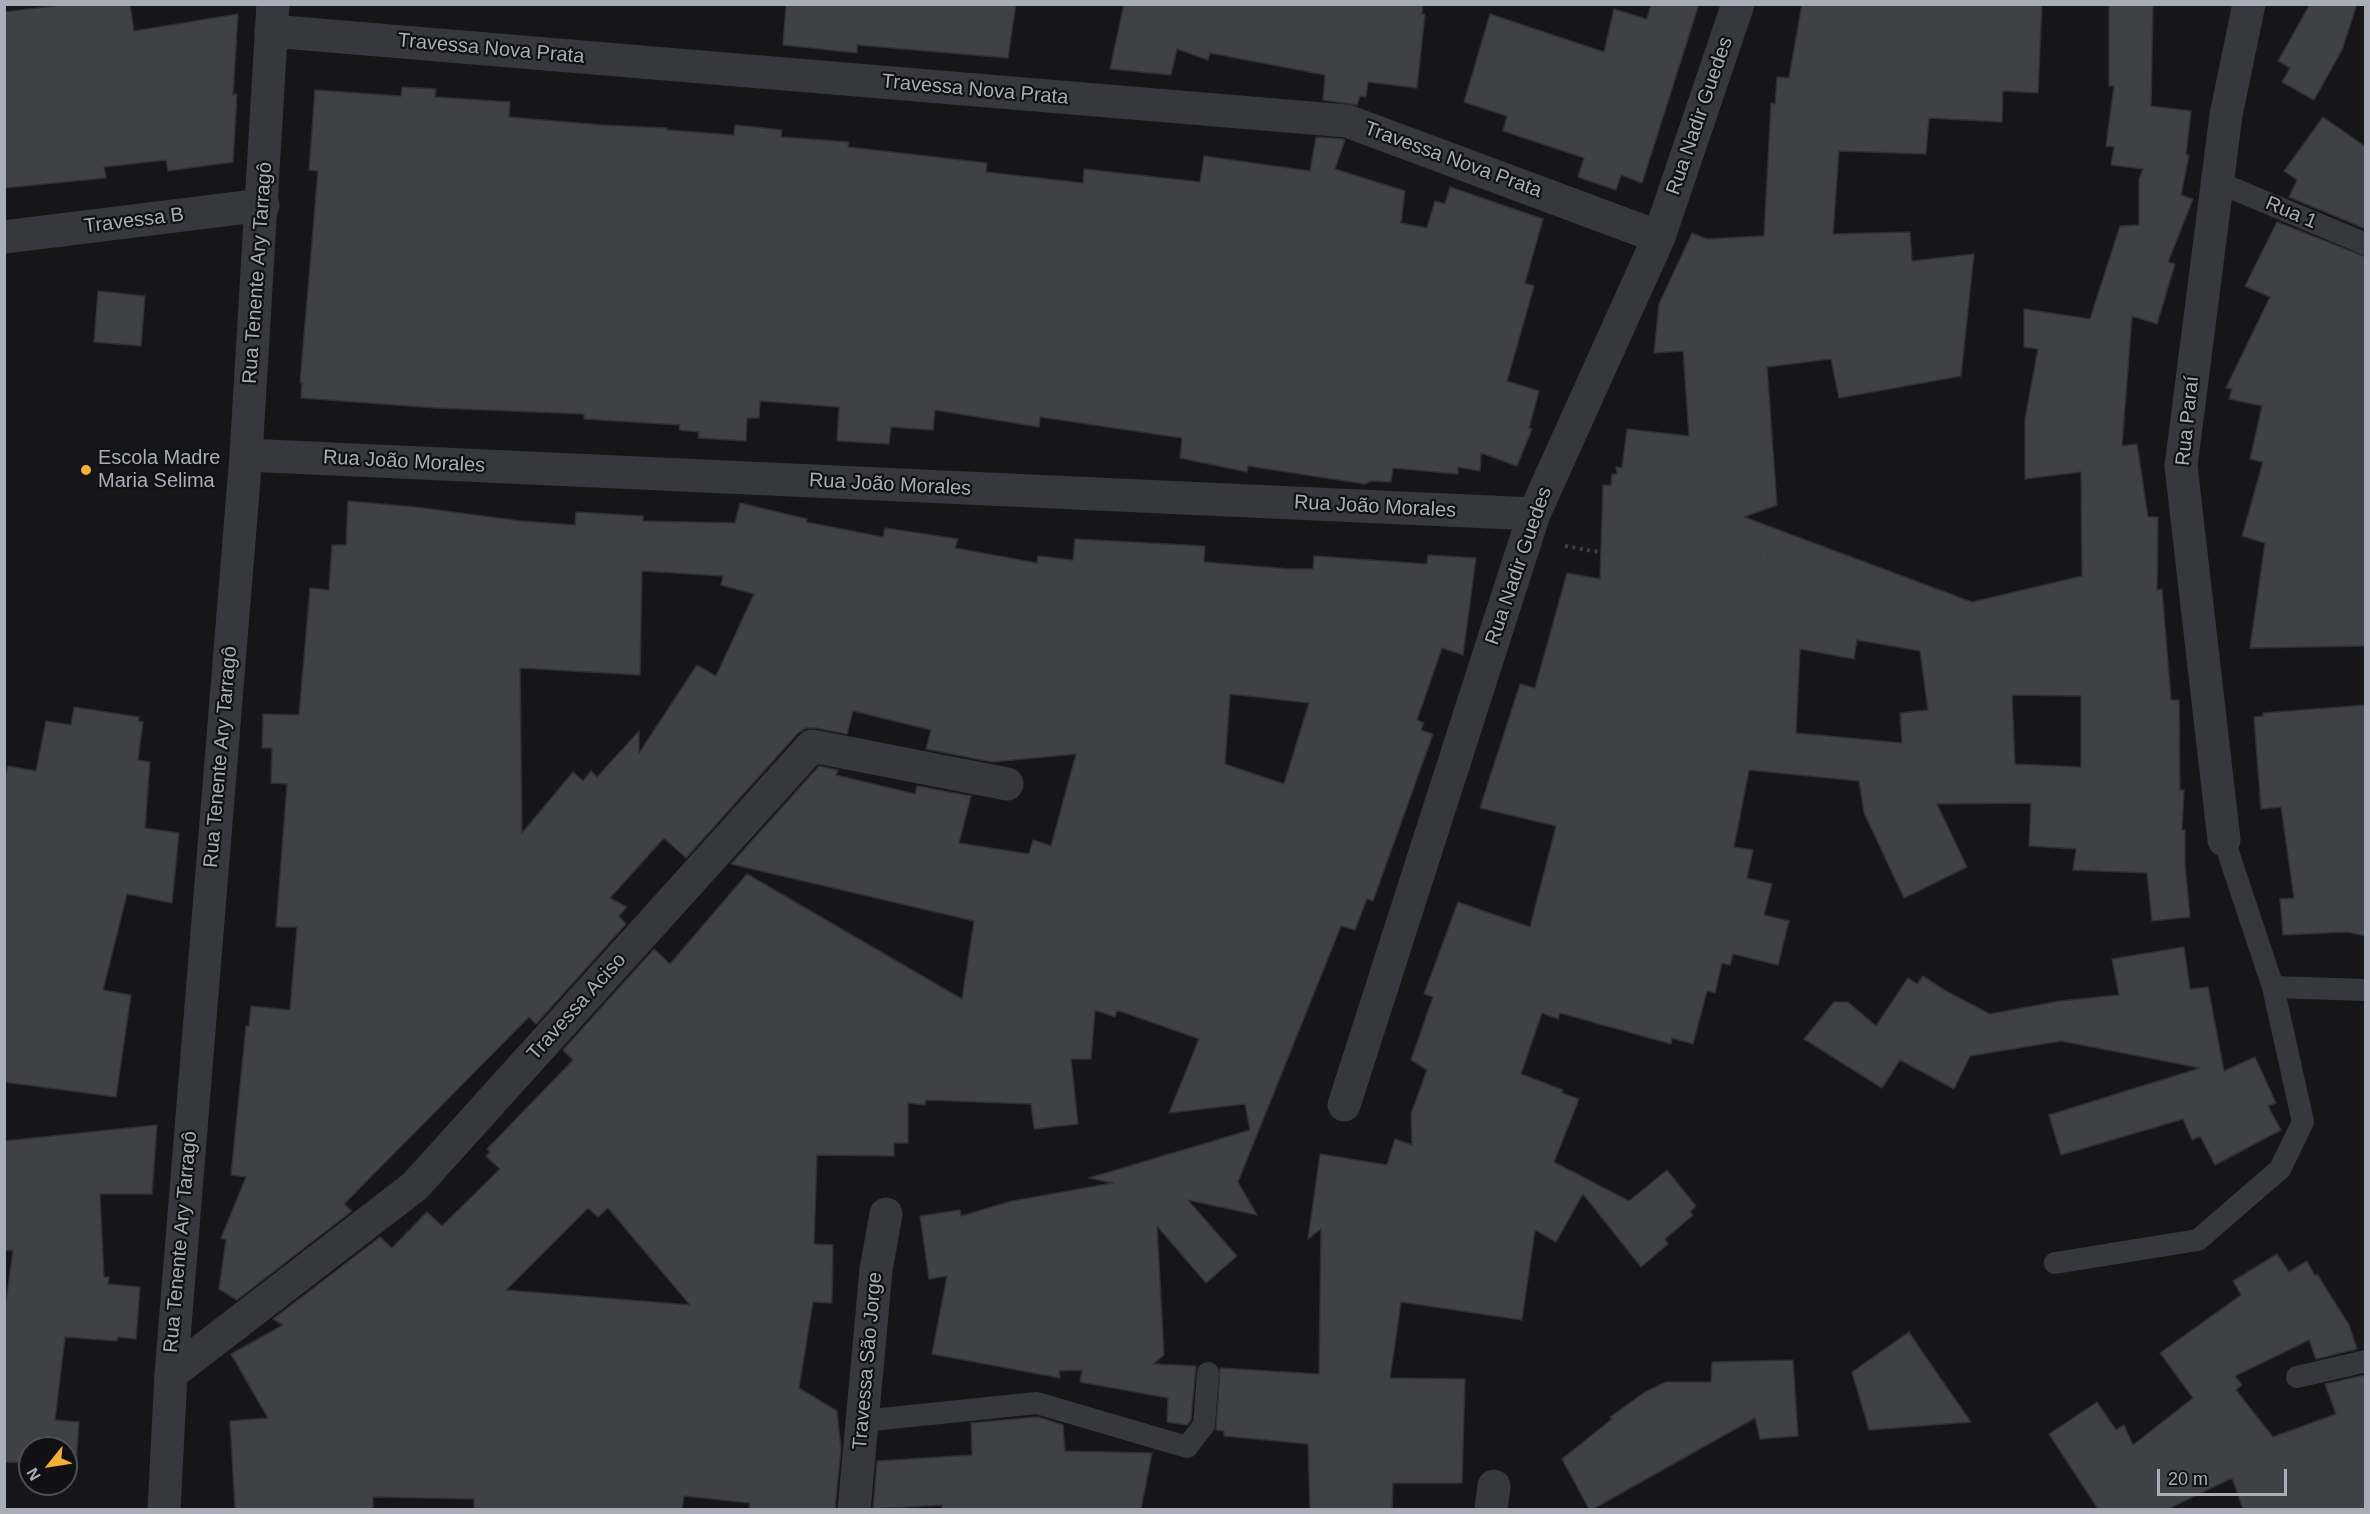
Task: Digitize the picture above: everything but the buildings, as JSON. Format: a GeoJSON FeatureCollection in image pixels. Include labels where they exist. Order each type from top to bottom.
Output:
{"type":"FeatureCollection","features":[{"type":"Feature","properties":{"kind":"street","name":"Rua Nadir Guedes"},"geometry":{"type":"LineString","coordinates":[[1344,1105],[1530,526],[1659,237],[1738,4]]}},
{"type":"Feature","properties":{"kind":"street","name":"Rua Paraí"},"geometry":{"type":"LineString","coordinates":[[2224,840],[2181,466],[2226,115],[2249,4]]}},
{"type":"Feature","properties":{"kind":"street","name":"Travessa Nova Prata"},"geometry":{"type":"LineString","coordinates":[[272,18],[1347,121],[1659,237]]}},
{"type":"Feature","properties":{"kind":"street","name":"Rua Tenente Ary Tarragô"},"geometry":{"type":"LineString","coordinates":[[164,1509],[171,1374],[246,455],[263,205],[272,18]]}},
{"type":"Feature","properties":{"kind":"street","name":"Travessa B"},"geometry":{"type":"LineString","coordinates":[[4,237],[263,205]]}},
{"type":"Feature","properties":{"kind":"street","name":"Rua João Morales"},"geometry":{"type":"LineString","coordinates":[[246,455],[1530,526]]}},
{"type":"Feature","properties":{"kind":"street","name":"Travessa Aciso"},"geometry":{"type":"LineString","coordinates":[[171,1374],[415,1186],[812,746],[1007,784]]}},
{"type":"Feature","properties":{"kind":"street","name":"Travessa São Jorge"},"geometry":{"type":"LineString","coordinates":[[854,1509],[876,1270],[886,1214]]}},
{"type":"Feature","properties":{"kind":"lane","name":"Rua 1"},"geometry":{"type":"LineString","coordinates":[[2217,182],[2366,244]]}},
{"type":"Feature","properties":{"kind":"lane"},"geometry":{"type":"LineString","coordinates":[[2055,1263],[2198,1240],[2280,1169],[2303,1122],[2272,987],[2224,840]]}},
{"type":"Feature","properties":{"kind":"lane"},"geometry":{"type":"LineString","coordinates":[[2272,987],[2366,990]]}},
{"type":"Feature","properties":{"kind":"lane"},"geometry":{"type":"LineString","coordinates":[[2297,1377],[2366,1361]]}},
{"type":"Feature","properties":{"kind":"lane"},"geometry":{"type":"LineString","coordinates":[[862,1421],[1037,1403],[1187,1447],[1204,1425],[1209,1374]]}},
{"type":"Feature","properties":{"kind":"path"},"geometry":{"type":"LineString","coordinates":[[1530,526],[1643,560],[1773,554]]}},
{"type":"Feature","properties":{"kind":"place","name":"Escola Madre Maria Selima"},"geometry":{"type":"Point","coordinates":[86,470]}}]}
